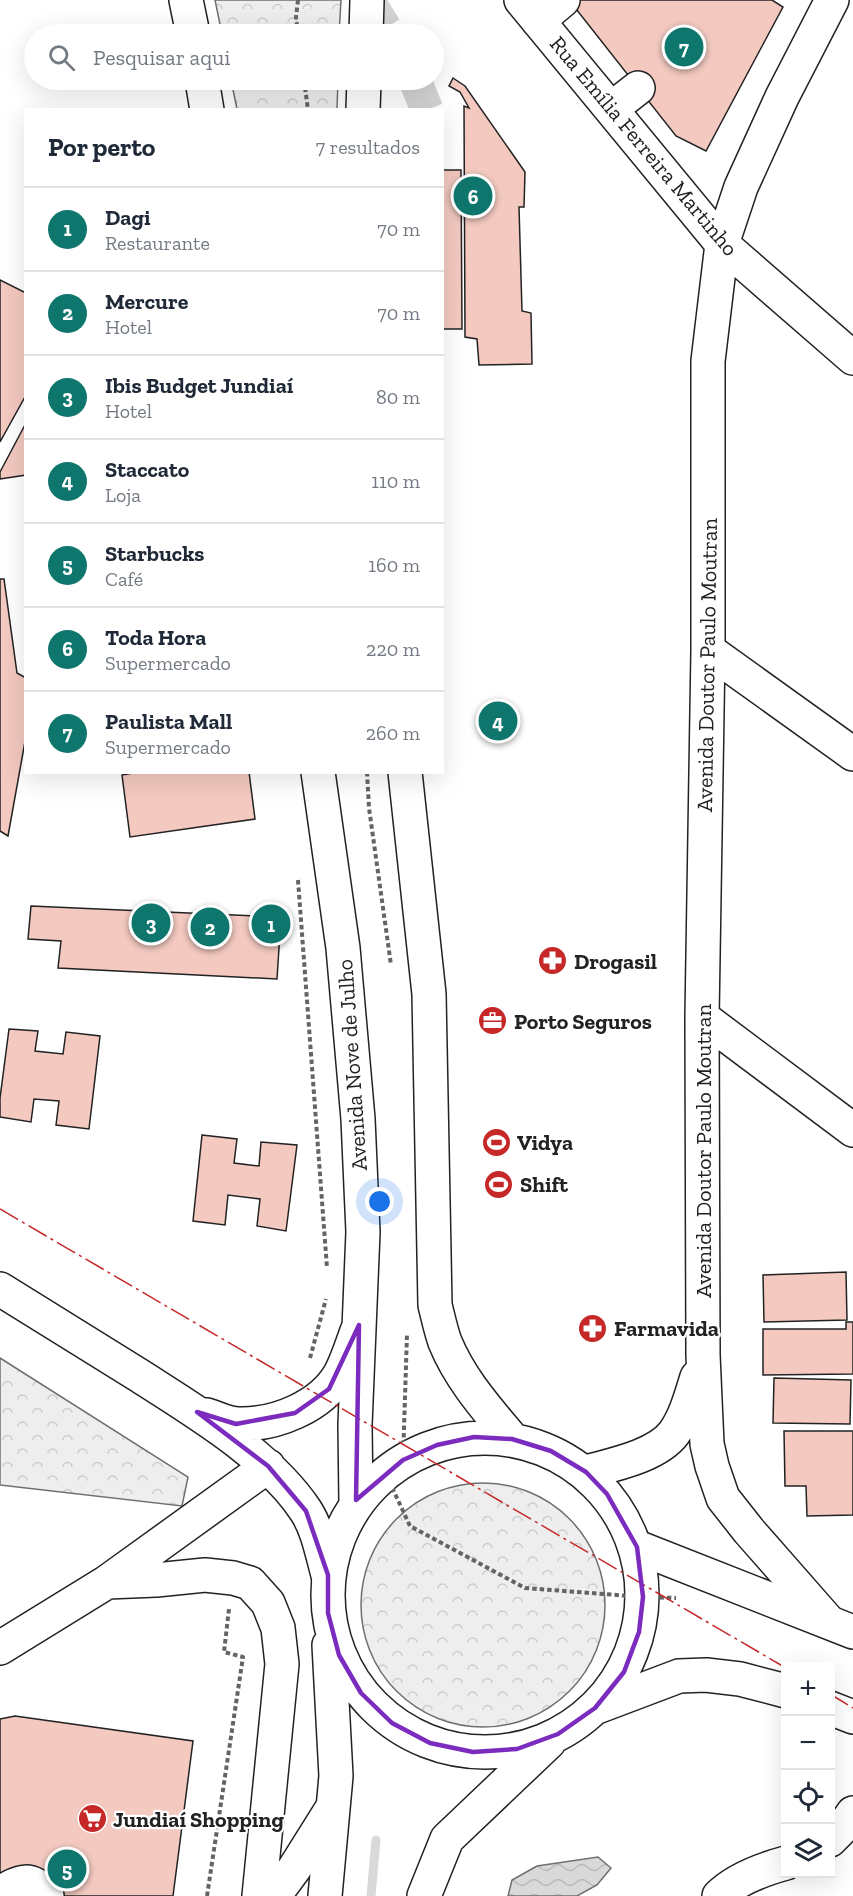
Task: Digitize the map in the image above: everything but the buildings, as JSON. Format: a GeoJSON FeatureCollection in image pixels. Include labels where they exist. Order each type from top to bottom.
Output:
{"type":"FeatureCollection","features":[{"type":"Feature","properties":{"kind":"main road"},"geometry":{"type":"LineString","coordinates":[[186,0],[191,24]]}},
{"type":"Feature","properties":{"kind":"main road"},"geometry":{"type":"LineString","coordinates":[[366,24],[367,0]]}},
{"type":"Feature","properties":{"kind":"main road"},"geometry":{"type":"LineString","coordinates":[[530,10],[563,0]]}},
{"type":"Feature","properties":{"kind":"main road","name":"Avenida Doutor Paulo Moutran"},"geometry":{"type":"LineString","coordinates":[[703,1355],[702,1017],[708,650],[708,361],[722,244],[746,177],[782,97],[832,0]]}},
{"type":"Feature","properties":{"kind":"main road","name":"Rua Emília Ferreira Martinho"},"geometry":{"type":"LineString","coordinates":[[530,10],[722,244],[853,358]]}},
{"type":"Feature","properties":{"kind":"main road"},"geometry":{"type":"LineString","coordinates":[[611,109],[638,88]]}},
{"type":"Feature","properties":{"kind":"main road"},"geometry":{"type":"LineString","coordinates":[[204,90],[207,108]]}},
{"type":"Feature","properties":{"kind":"main road"},"geometry":{"type":"LineString","coordinates":[[363,108],[364,90]]}},
{"type":"Feature","properties":{"kind":"main road"},"geometry":{"type":"LineString","coordinates":[[708,650],[853,754]]}},
{"type":"Feature","properties":{"kind":"main road","name":"Avenida Nove de Julho"},"geometry":{"type":"LineString","coordinates":[[318,774],[343,948],[358,1119],[363,1232],[355,1425],[356,1504]]}},
{"type":"Feature","properties":{"kind":"main road"},"geometry":{"type":"LineString","coordinates":[[405,774],[429,994],[435,1305],[444,1340],[461,1373],[512,1439]]}},
{"type":"Feature","properties":{"kind":"main road"},"geometry":{"type":"LineString","coordinates":[[702,1017],[853,1130]]}},
{"type":"Feature","properties":{"kind":"main road"},"geometry":{"type":"LineString","coordinates":[[0,1289],[197,1412],[268,1466],[283,1480],[306,1511],[315,1528],[328,1575]]}},
{"type":"Feature","properties":{"kind":"main road"},"geometry":{"type":"LineString","coordinates":[[197,1412],[236,1424],[257,1423],[295,1413],[329,1389],[340,1374],[359,1325]]}},
{"type":"Feature","properties":{"kind":"main road"},"geometry":{"type":"LineString","coordinates":[[586,1472],[623,1462],[645,1453],[659,1446],[674,1434],[687,1409],[703,1355]]}},
{"type":"Feature","properties":{"kind":"main road"},"geometry":{"type":"LineString","coordinates":[[703,1355],[707,1444],[723,1498],[749,1531],[840,1626]]}},
{"type":"Feature","properties":{"kind":"main road"},"geometry":{"type":"LineString","coordinates":[[325,1896],[336,1776],[328,1575],[337,1538],[356,1504],[386,1473],[403,1460],[437,1445],[474,1437],[512,1439],[551,1451],[586,1472],[607,1494],[625,1519],[637,1547],[643,1597],[639,1632],[624,1672],[595,1708]]}},
{"type":"Feature","properties":{"kind":"main road"},"geometry":{"type":"LineString","coordinates":[[0,1648],[107,1582],[268,1466]]}},
{"type":"Feature","properties":{"kind":"main road"},"geometry":{"type":"LineString","coordinates":[[637,1547],[840,1626]]}},
{"type":"Feature","properties":{"kind":"main road"},"geometry":{"type":"LineString","coordinates":[[107,1582],[205,1575],[233,1578],[250,1583],[268,1603],[278,1628],[282,1664],[259,1896]]}},
{"type":"Feature","properties":{"kind":"main road"},"geometry":{"type":"LineString","coordinates":[[328,1613],[339,1655],[361,1693],[392,1723],[430,1743],[473,1752],[516,1749],[558,1734]]}},
{"type":"Feature","properties":{"kind":"main road"},"geometry":{"type":"LineString","coordinates":[[424,1896],[447,1839],[558,1734],[595,1708],[679,1676],[706,1675],[740,1679],[781,1690]]}},
{"type":"Feature","properties":{"kind":"main road"},"geometry":{"type":"LineString","coordinates":[[835,1710],[853,1717]]}},
{"type":"Feature","properties":{"kind":"main road"},"geometry":{"type":"LineString","coordinates":[[274,1896],[294,1869],[333,1806]]}},
{"type":"Feature","properties":{"kind":"main road"},"geometry":{"type":"LineString","coordinates":[[835,1836],[853,1813]]}},
{"type":"Feature","properties":{"kind":"main road"},"geometry":{"type":"LineString","coordinates":[[835,1851],[853,1846]]}},
{"type":"Feature","properties":{"kind":"main road"},"geometry":{"type":"LineString","coordinates":[[719,1896],[727,1888],[781,1864]]}},
{"type":"Feature","properties":{"kind":"main road"},"geometry":{"type":"LineString","coordinates":[[0,1893],[16,1883],[28,1881],[39,1885],[47,1896]]}},
{"type":"Feature","properties":{"kind":"path"},"geometry":{"type":"LineString","coordinates":[[297,24],[298,0]]}},
{"type":"Feature","properties":{"kind":"path"},"geometry":{"type":"LineString","coordinates":[[305,90],[308,108]]}},
{"type":"Feature","properties":{"kind":"path"},"geometry":{"type":"LineString","coordinates":[[298,876],[328,1278]]}},
{"type":"Feature","properties":{"kind":"path"},"geometry":{"type":"LineString","coordinates":[[295,1413],[329,1289]]}},
{"type":"Feature","properties":{"kind":"path"},"geometry":{"type":"LineString","coordinates":[[386,1473],[410,1526],[525,1588],[643,1597],[709,1599],[708,1574]]}},
{"type":"Feature","properties":{"kind":"path"},"geometry":{"type":"LineString","coordinates":[[207,1896],[243,1657],[224,1653],[233,1578]]}},
{"type":"Feature","properties":{"kind":"highlighted area"},"geometry":{"type":"Polygon","coordinates":[[[359,1325],[356,1500],[403,1460],[437,1445],[474,1437],[512,1439],[551,1451],[586,1472],[607,1494],[637,1547],[643,1597],[639,1632],[624,1672],[595,1708],[558,1734],[517,1749],[473,1752],[430,1743],[392,1723],[361,1693],[339,1655],[328,1613],[328,1575],[306,1511],[268,1466],[197,1412],[236,1424],[295,1413],[329,1389],[359,1325]]]}},
{"type":"Feature","properties":{"kind":"green space"},"geometry":{"type":"Polygon","coordinates":[[[215,0],[341,0],[340,24],[220,24],[215,0]]]}},
{"type":"Feature","properties":{"kind":"green space"},"geometry":{"type":"Polygon","coordinates":[[[233,90],[338,90],[337,108],[237,108],[233,90]]]}},
{"type":"Feature","properties":{"kind":"green space"},"geometry":{"type":"Polygon","coordinates":[[[0,1358],[188,1477],[182,1506],[0,1485],[0,1358]]]}},
{"type":"Feature","properties":{"kind":"green space"},"geometry":{"type":"Polygon","coordinates":[[[483,1483],[507,1485],[530,1492],[541,1497],[569,1519],[591,1547],[596,1558],[603,1581],[605,1605],[603,1629],[596,1652],[591,1663],[569,1691],[541,1713],[530,1718],[507,1725],[483,1727],[459,1725],[436,1718],[425,1713],[397,1691],[375,1663],[370,1652],[363,1629],[361,1605],[363,1581],[370,1558],[375,1547],[397,1519],[425,1497],[436,1492],[459,1485],[483,1483]]]}},
{"type":"Feature","properties":{"kind":"water"},"geometry":{"type":"Polygon","coordinates":[[[598,1857],[611,1868],[597,1885],[577,1896],[508,1896],[512,1880],[537,1866],[598,1857]]]}},
{"type":"Feature","properties":{"kind":"waterway"},"geometry":{"type":"LineString","coordinates":[[371,1896],[376,1840]]}},
{"type":"Feature","properties":{"kind":"tunnel"},"geometry":{"type":"LineString","coordinates":[[368,0],[383,24]]}},
{"type":"Feature","properties":{"kind":"tunnel"},"geometry":{"type":"LineString","coordinates":[[419,90],[426,108]]}},
{"type":"Feature","properties":{"kind":"power"},"geometry":{"type":"LineString","coordinates":[[0,1209],[781,1665]]}},
{"type":"Feature","properties":{"kind":"power"},"geometry":{"type":"LineString","coordinates":[[835,1697],[853,1708]]}},
{"type":"Feature","properties":{"kind":"place","name":"Paulista Mall"},"geometry":{"type":"Point","coordinates":[684,47]}},
{"type":"Feature","properties":{"kind":"place","name":"Toda Hora"},"geometry":{"type":"Point","coordinates":[473,196]}},
{"type":"Feature","properties":{"kind":"place","name":"Staccato"},"geometry":{"type":"Point","coordinates":[498,721]}},
{"type":"Feature","properties":{"kind":"place","name":"Ibis Budget Jundiaí"},"geometry":{"type":"Point","coordinates":[151,923]}},
{"type":"Feature","properties":{"kind":"place","name":"Dagi"},"geometry":{"type":"Point","coordinates":[271,924]}},
{"type":"Feature","properties":{"kind":"place","name":"Mercure"},"geometry":{"type":"Point","coordinates":[210,927]}},
{"type":"Feature","properties":{"kind":"place","name":"Drogasil"},"geometry":{"type":"Point","coordinates":[553,961]}},
{"type":"Feature","properties":{"kind":"place","name":"Porto Seguros"},"geometry":{"type":"Point","coordinates":[493,1021]}},
{"type":"Feature","properties":{"kind":"place","name":"Vidya"},"geometry":{"type":"Point","coordinates":[496,1142]}},
{"type":"Feature","properties":{"kind":"place","name":"Shift"},"geometry":{"type":"Point","coordinates":[499,1184]}},
{"type":"Feature","properties":{"kind":"place","name":"Farmavida"},"geometry":{"type":"Point","coordinates":[593,1328]}},
{"type":"Feature","properties":{"kind":"place","name":"Jundiaí Shopping"},"geometry":{"type":"Point","coordinates":[92,1819]}},
{"type":"Feature","properties":{"kind":"place","name":"Starbucks"},"geometry":{"type":"Point","coordinates":[67,1869]}}]}
